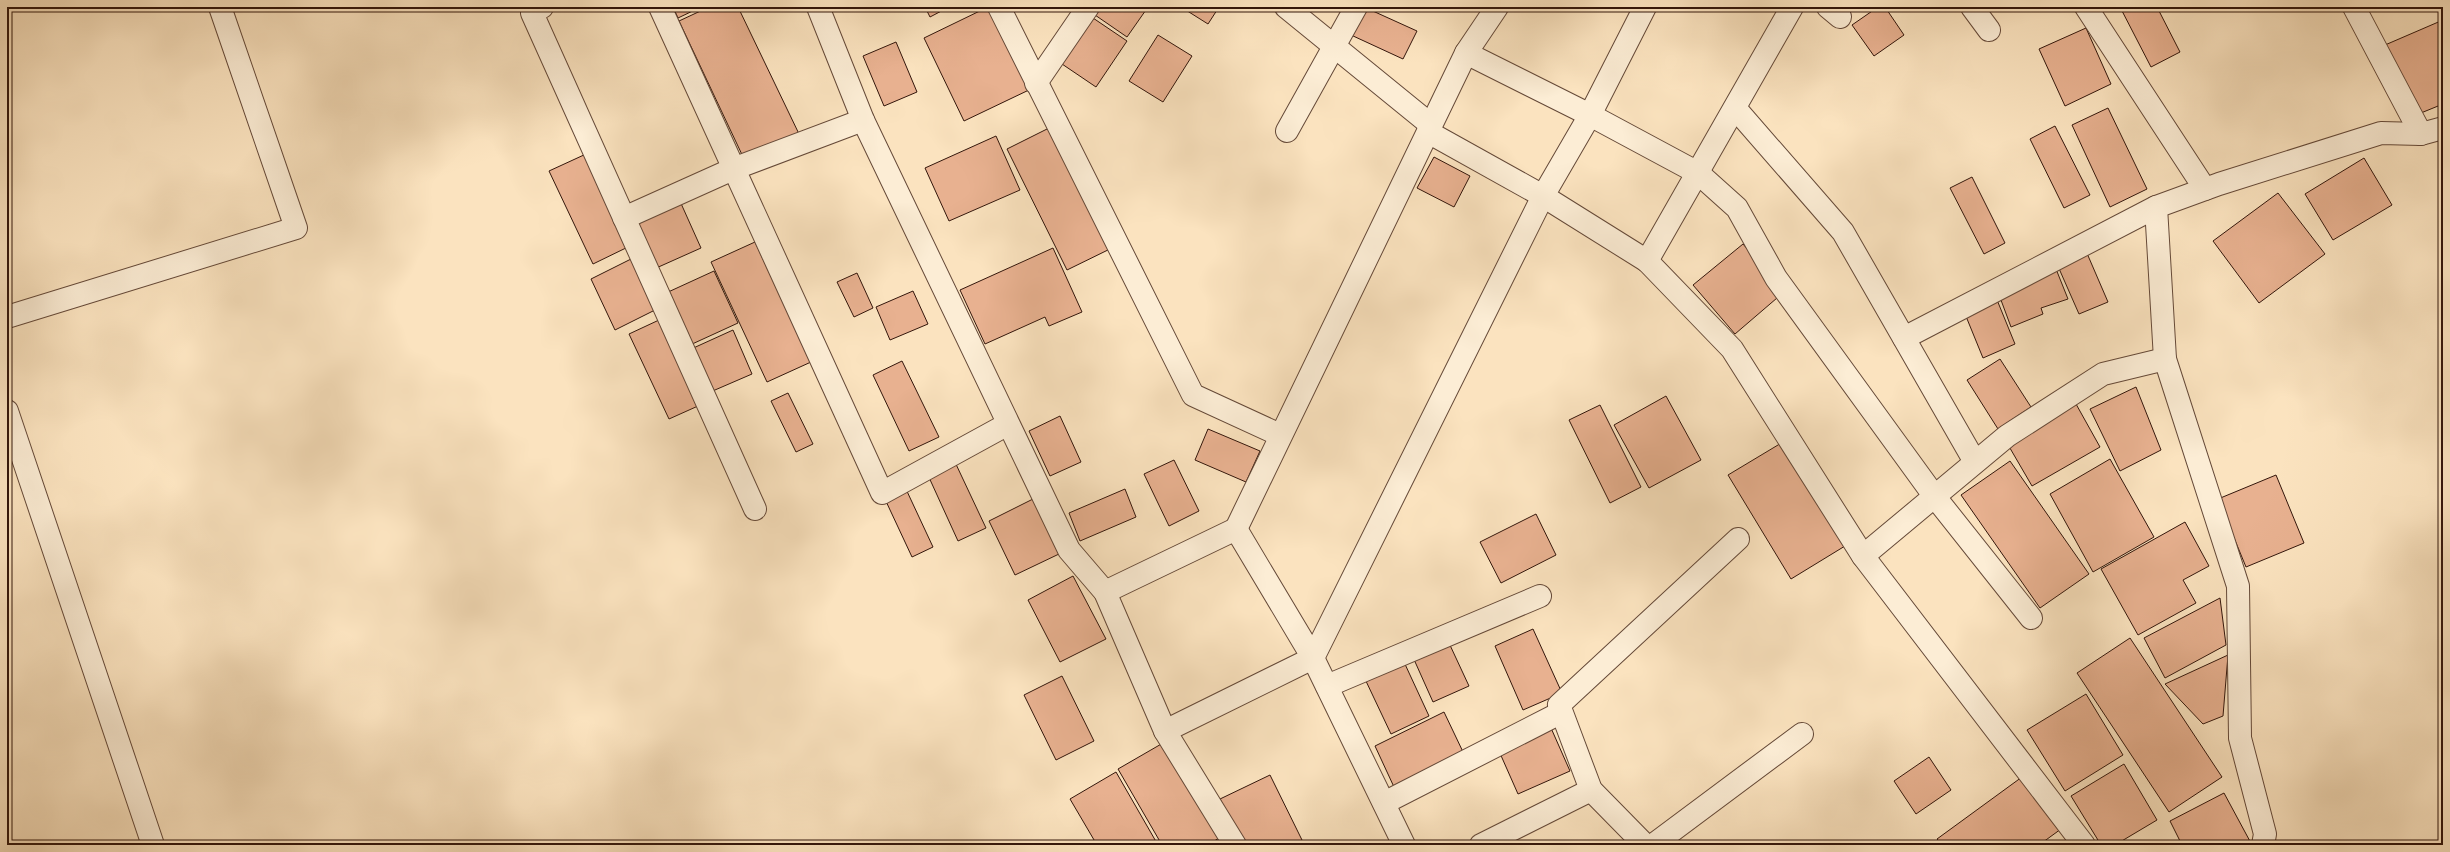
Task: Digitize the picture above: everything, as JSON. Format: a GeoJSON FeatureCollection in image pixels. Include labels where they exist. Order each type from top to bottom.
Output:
{"type":"FeatureCollection","features":[{"type":"Feature","properties":{"kind":"street"},"geometry":{"type":"LineString","coordinates":[[7,316],[296,228],[220,7]]}},
{"type":"Feature","properties":{"kind":"street"},"geometry":{"type":"LineString","coordinates":[[542,7],[532,13],[755,509]]}},
{"type":"Feature","properties":{"kind":"street"},"geometry":{"type":"LineString","coordinates":[[660,7],[882,493],[1008,424]]}},
{"type":"Feature","properties":{"kind":"street"},"geometry":{"type":"LineString","coordinates":[[818,7],[863,120],[1069,550],[1105,592],[1165,731],[1235,845]]}},
{"type":"Feature","properties":{"kind":"street"},"geometry":{"type":"LineString","coordinates":[[999,7],[1193,395],[1280,435]]}},
{"type":"Feature","properties":{"kind":"street"},"geometry":{"type":"LineString","coordinates":[[1036,83],[1088,7]]}},
{"type":"Feature","properties":{"kind":"street"},"geometry":{"type":"LineString","coordinates":[[1286,7],[1335,46],[1429,129],[1543,196],[1646,261],[1732,349],[1863,556],[2084,845]]}},
{"type":"Feature","properties":{"kind":"street"},"geometry":{"type":"LineString","coordinates":[[1287,132],[1356,7]]}},
{"type":"Feature","properties":{"kind":"street"},"geometry":{"type":"LineString","coordinates":[[1105,592],[1236,529],[1280,435],[1466,53],[1497,7]]}},
{"type":"Feature","properties":{"kind":"street"},"geometry":{"type":"LineString","coordinates":[[1165,731],[1313,658],[1543,196],[1590,115],[1645,7]]}},
{"type":"Feature","properties":{"kind":"street"},"geometry":{"type":"LineString","coordinates":[[1646,261],[1698,173],[1792,7]]}},
{"type":"Feature","properties":{"kind":"street"},"geometry":{"type":"LineString","coordinates":[[1972,7],[1989,30]]}},
{"type":"Feature","properties":{"kind":"street"},"geometry":{"type":"LineString","coordinates":[[2086,7],[2205,189]]}},
{"type":"Feature","properties":{"kind":"street"},"geometry":{"type":"LineString","coordinates":[[2354,7],[2421,134]]}},
{"type":"Feature","properties":{"kind":"street"},"geometry":{"type":"LineString","coordinates":[[1466,53],[1590,115],[1698,173],[1737,208],[1776,278],[1935,498],[2031,618]]}},
{"type":"Feature","properties":{"kind":"street"},"geometry":{"type":"LineString","coordinates":[[1735,108],[1843,232],[1975,462]]}},
{"type":"Feature","properties":{"kind":"street"},"geometry":{"type":"LineString","coordinates":[[624,218],[733,169],[863,120]]}},
{"type":"Feature","properties":{"kind":"street"},"geometry":{"type":"LineString","coordinates":[[1904,338],[2156,207],[2205,189],[2382,133],[2421,134],[2443,128]]}},
{"type":"Feature","properties":{"kind":"street"},"geometry":{"type":"LineString","coordinates":[[2156,207],[2165,359],[2238,586],[2240,738],[2265,834],[2263,845]]}},
{"type":"Feature","properties":{"kind":"street"},"geometry":{"type":"LineString","coordinates":[[1863,556],[1935,498],[2007,436],[2103,374],[2165,359]]}},
{"type":"Feature","properties":{"kind":"street"},"geometry":{"type":"LineString","coordinates":[[7,411],[153,845]]}},
{"type":"Feature","properties":{"kind":"street"},"geometry":{"type":"LineString","coordinates":[[1236,529],[1313,658],[1404,845]]}},
{"type":"Feature","properties":{"kind":"street"},"geometry":{"type":"LineString","coordinates":[[1645,845],[1591,790],[1560,712],[1559,705],[1738,539]]}},
{"type":"Feature","properties":{"kind":"street"},"geometry":{"type":"LineString","coordinates":[[1327,686],[1540,596]]}},
{"type":"Feature","properties":{"kind":"street"},"geometry":{"type":"LineString","coordinates":[[1384,803],[1560,712]]}},
{"type":"Feature","properties":{"kind":"street"},"geometry":{"type":"LineString","coordinates":[[1653,845],[1802,734]]}},
{"type":"Feature","properties":{"kind":"street"},"geometry":{"type":"LineString","coordinates":[[1482,845],[1591,790]]}},
{"type":"Feature","properties":{"kind":"building"},"geometry":{"type":"Polygon","coordinates":[[[673,7],[701,7],[678,18],[673,7]]]}},
{"type":"Feature","properties":{"kind":"building"},"geometry":{"type":"Polygon","coordinates":[[[709,7],[738,7],[800,136],[745,161],[679,21],[709,7]]]}},
{"type":"Feature","properties":{"kind":"building"},"geometry":{"type":"Polygon","coordinates":[[[925,7],[949,7],[930,17],[925,7]]]}},
{"type":"Feature","properties":{"kind":"building"},"geometry":{"type":"Polygon","coordinates":[[[988,7],[991,7],[1031,89],[964,121],[924,38],[988,7]]]}},
{"type":"Feature","properties":{"kind":"building"},"geometry":{"type":"Polygon","coordinates":[[[1100,7],[1148,7],[1127,37],[1095,15],[1100,7]]]}},
{"type":"Feature","properties":{"kind":"building"},"geometry":{"type":"Polygon","coordinates":[[[1181,7],[1219,7],[1208,24],[1181,7]]]}},
{"type":"Feature","properties":{"kind":"building"},"geometry":{"type":"Polygon","coordinates":[[[1364,7],[1417,31],[1403,59],[1351,35],[1364,7]]]}},
{"type":"Feature","properties":{"kind":"building"},"geometry":{"type":"Polygon","coordinates":[[[1878,7],[1885,7],[1904,35],[1874,56],[1852,25],[1878,7]]]}},
{"type":"Feature","properties":{"kind":"building"},"geometry":{"type":"Polygon","coordinates":[[[2120,7],[2157,7],[2180,52],[2151,67],[2120,7]]]}},
{"type":"Feature","properties":{"kind":"building"},"geometry":{"type":"Polygon","coordinates":[[[1093,18],[1127,41],[1096,87],[1062,64],[1093,18]]]}},
{"type":"Feature","properties":{"kind":"building"},"geometry":{"type":"Polygon","coordinates":[[[2443,20],[2443,104],[2416,115],[2385,45],[2443,20]]]}},
{"type":"Feature","properties":{"kind":"building"},"geometry":{"type":"Polygon","coordinates":[[[2086,28],[2111,84],[2065,106],[2039,49],[2086,28]]]}},
{"type":"Feature","properties":{"kind":"building"},"geometry":{"type":"Polygon","coordinates":[[[1158,35],[1192,56],[1163,102],[1129,81],[1158,35]]]}},
{"type":"Feature","properties":{"kind":"building"},"geometry":{"type":"Polygon","coordinates":[[[896,42],[917,92],[884,106],[863,56],[896,42]]]}},
{"type":"Feature","properties":{"kind":"building"},"geometry":{"type":"Polygon","coordinates":[[[2108,108],[2147,189],[2110,207],[2072,125],[2108,108]]]}},
{"type":"Feature","properties":{"kind":"building"},"geometry":{"type":"Polygon","coordinates":[[[1053,126],[1114,247],[1067,270],[1007,149],[1053,126]]]}},
{"type":"Feature","properties":{"kind":"building"},"geometry":{"type":"Polygon","coordinates":[[[2055,126],[2090,195],[2064,208],[2030,139],[2055,126]]]}},
{"type":"Feature","properties":{"kind":"building"},"geometry":{"type":"Polygon","coordinates":[[[996,136],[1020,190],[949,221],[925,168],[996,136]]]}},
{"type":"Feature","properties":{"kind":"building"},"geometry":{"type":"Polygon","coordinates":[[[586,154],[630,246],[593,264],[549,171],[586,154]]]}},
{"type":"Feature","properties":{"kind":"building"},"geometry":{"type":"Polygon","coordinates":[[[1434,157],[1470,176],[1454,207],[1417,188],[1434,157]]]}},
{"type":"Feature","properties":{"kind":"building"},"geometry":{"type":"Polygon","coordinates":[[[2364,158],[2392,205],[2333,240],[2305,194],[2364,158]]]}},
{"type":"Feature","properties":{"kind":"building"},"geometry":{"type":"Polygon","coordinates":[[[1972,177],[2005,243],[1984,254],[1950,188],[1972,177]]]}},
{"type":"Feature","properties":{"kind":"building"},"geometry":{"type":"Polygon","coordinates":[[[2278,193],[2325,254],[2259,303],[2213,241],[2278,193]]]}},
{"type":"Feature","properties":{"kind":"building"},"geometry":{"type":"Polygon","coordinates":[[[679,199],[701,248],[654,269],[631,220],[679,199]]]}},
{"type":"Feature","properties":{"kind":"building"},"geometry":{"type":"Polygon","coordinates":[[[755,242],[811,362],[767,382],[711,262],[755,242]]]}},
{"type":"Feature","properties":{"kind":"building"},"geometry":{"type":"Polygon","coordinates":[[[1743,244],[1784,292],[1735,334],[1693,285],[1743,244]]]}},
{"type":"Feature","properties":{"kind":"building"},"geometry":{"type":"Polygon","coordinates":[[[1053,248],[1082,312],[1049,326],[1045,317],[985,344],[960,290],[1053,248]]]}},
{"type":"Feature","properties":{"kind":"building"},"geometry":{"type":"Polygon","coordinates":[[[2086,251],[2108,302],[2079,314],[2057,264],[2086,251]]]}},
{"type":"Feature","properties":{"kind":"building"},"geometry":{"type":"Polygon","coordinates":[[[633,258],[657,309],[615,330],[591,279],[633,258]]]}},
{"type":"Feature","properties":{"kind":"building"},"geometry":{"type":"Polygon","coordinates":[[[2056,269],[2068,299],[2041,308],[2043,314],[2011,327],[1998,292],[2056,269]]]}},
{"type":"Feature","properties":{"kind":"building"},"geometry":{"type":"Polygon","coordinates":[[[714,271],[738,323],[690,345],[666,293],[714,271]]]}},
{"type":"Feature","properties":{"kind":"building"},"geometry":{"type":"Polygon","coordinates":[[[857,273],[873,308],[854,317],[837,282],[857,273]]]}},
{"type":"Feature","properties":{"kind":"building"},"geometry":{"type":"Polygon","coordinates":[[[913,291],[928,324],[890,340],[876,307],[913,291]]]}},
{"type":"Feature","properties":{"kind":"building"},"geometry":{"type":"Polygon","coordinates":[[[1995,295],[2015,344],[1983,358],[1963,309],[1995,295]]]}},
{"type":"Feature","properties":{"kind":"building"},"geometry":{"type":"Polygon","coordinates":[[[659,320],[698,406],[669,419],[629,334],[659,320]]]}},
{"type":"Feature","properties":{"kind":"building"},"geometry":{"type":"Polygon","coordinates":[[[733,330],[752,374],[708,393],[689,350],[733,330]]]}},
{"type":"Feature","properties":{"kind":"building"},"geometry":{"type":"Polygon","coordinates":[[[2000,359],[2031,407],[1998,429],[1967,380],[2000,359]]]}},
{"type":"Feature","properties":{"kind":"building"},"geometry":{"type":"Polygon","coordinates":[[[902,361],[939,437],[909,451],[873,375],[902,361]]]}},
{"type":"Feature","properties":{"kind":"building"},"geometry":{"type":"Polygon","coordinates":[[[2136,387],[2161,450],[2120,471],[2090,409],[2136,387]]]}},
{"type":"Feature","properties":{"kind":"building"},"geometry":{"type":"Polygon","coordinates":[[[788,393],[813,444],[796,452],[771,401],[788,393]]]}},
{"type":"Feature","properties":{"kind":"building"},"geometry":{"type":"Polygon","coordinates":[[[1666,396],[1701,460],[1649,488],[1614,425],[1666,396]]]}},
{"type":"Feature","properties":{"kind":"building"},"geometry":{"type":"Polygon","coordinates":[[[2076,404],[2100,447],[2032,486],[2007,443],[2076,404]]]}},
{"type":"Feature","properties":{"kind":"building"},"geometry":{"type":"Polygon","coordinates":[[[1600,405],[1641,487],[1610,503],[1569,420],[1600,405]]]}},
{"type":"Feature","properties":{"kind":"building"},"geometry":{"type":"Polygon","coordinates":[[[1060,416],[1081,462],[1050,476],[1029,431],[1060,416]]]}},
{"type":"Feature","properties":{"kind":"building"},"geometry":{"type":"Polygon","coordinates":[[[1208,429],[1260,451],[1246,482],[1195,460],[1208,429]]]}},
{"type":"Feature","properties":{"kind":"building"},"geometry":{"type":"Polygon","coordinates":[[[1783,442],[1845,546],[1791,579],[1728,475],[1783,442]]]}},
{"type":"Feature","properties":{"kind":"building"},"geometry":{"type":"Polygon","coordinates":[[[2110,459],[2154,537],[2093,572],[2050,494],[2110,459]]]}},
{"type":"Feature","properties":{"kind":"building"},"geometry":{"type":"Polygon","coordinates":[[[954,460],[986,528],[958,541],[927,473],[954,460]]]}},
{"type":"Feature","properties":{"kind":"building"},"geometry":{"type":"Polygon","coordinates":[[[1174,460],[1199,511],[1169,526],[1144,474],[1174,460]]]}},
{"type":"Feature","properties":{"kind":"building"},"geometry":{"type":"Polygon","coordinates":[[[2010,461],[2089,574],[2040,608],[1961,495],[2010,461]]]}},
{"type":"Feature","properties":{"kind":"building"},"geometry":{"type":"Polygon","coordinates":[[[2276,475],[2304,543],[2246,567],[2218,499],[2276,475]]]}},
{"type":"Feature","properties":{"kind":"building"},"geometry":{"type":"Polygon","coordinates":[[[905,487],[933,547],[912,557],[884,497],[905,487]]]}},
{"type":"Feature","properties":{"kind":"building"},"geometry":{"type":"Polygon","coordinates":[[[1125,489],[1136,517],[1080,541],[1069,513],[1125,489]]]}},
{"type":"Feature","properties":{"kind":"building"},"geometry":{"type":"Polygon","coordinates":[[[1033,499],[1059,554],[1015,575],[989,521],[1033,499]]]}},
{"type":"Feature","properties":{"kind":"building"},"geometry":{"type":"Polygon","coordinates":[[[1536,514],[1556,555],[1501,583],[1480,542],[1536,514]]]}},
{"type":"Feature","properties":{"kind":"building"},"geometry":{"type":"Polygon","coordinates":[[[2185,522],[2209,566],[2183,580],[2196,603],[2138,635],[2101,569],[2185,522]]]}},
{"type":"Feature","properties":{"kind":"building"},"geometry":{"type":"Polygon","coordinates":[[[1073,576],[1106,639],[1060,662],[1028,600],[1073,576]]]}},
{"type":"Feature","properties":{"kind":"building"},"geometry":{"type":"Polygon","coordinates":[[[2220,598],[2226,645],[2165,678],[2144,638],[2220,598]]]}},
{"type":"Feature","properties":{"kind":"building"},"geometry":{"type":"Polygon","coordinates":[[[1533,629],[1562,693],[1523,710],[1495,646],[1533,629]]]}},
{"type":"Feature","properties":{"kind":"building"},"geometry":{"type":"Polygon","coordinates":[[[2130,638],[2222,777],[2169,812],[2077,673],[2130,638]]]}},
{"type":"Feature","properties":{"kind":"building"},"geometry":{"type":"Polygon","coordinates":[[[1449,643],[1469,686],[1433,702],[1412,655],[1449,643]]]}},
{"type":"Feature","properties":{"kind":"building"},"geometry":{"type":"Polygon","coordinates":[[[2228,655],[2223,716],[2203,724],[2165,684],[2228,655]]]}},
{"type":"Feature","properties":{"kind":"building"},"geometry":{"type":"Polygon","coordinates":[[[1404,662],[1429,716],[1391,734],[1365,679],[1404,662]]]}},
{"type":"Feature","properties":{"kind":"building"},"geometry":{"type":"Polygon","coordinates":[[[1062,676],[1094,741],[1056,760],[1024,695],[1062,676]]]}},
{"type":"Feature","properties":{"kind":"building"},"geometry":{"type":"Polygon","coordinates":[[[2086,694],[2123,755],[2065,791],[2027,730],[2086,694]]]}},
{"type":"Feature","properties":{"kind":"building"},"geometry":{"type":"Polygon","coordinates":[[[1444,712],[1464,754],[1394,787],[1375,746],[1444,712]]]}},
{"type":"Feature","properties":{"kind":"building"},"geometry":{"type":"Polygon","coordinates":[[[1551,728],[1570,771],[1518,794],[1499,751],[1551,728]]]}},
{"type":"Feature","properties":{"kind":"building"},"geometry":{"type":"Polygon","coordinates":[[[1163,743],[1219,838],[1208,845],[1162,845],[1118,769],[1163,743]]]}},
{"type":"Feature","properties":{"kind":"building"},"geometry":{"type":"Polygon","coordinates":[[[1929,757],[1951,790],[1916,814],[1894,781],[1929,757]]]}},
{"type":"Feature","properties":{"kind":"building"},"geometry":{"type":"Polygon","coordinates":[[[2124,764],[2157,820],[2115,845],[2101,845],[2071,796],[2124,764]]]}},
{"type":"Feature","properties":{"kind":"building"},"geometry":{"type":"Polygon","coordinates":[[[1116,772],[1158,845],[1097,845],[1070,799],[1116,772]]]}},
{"type":"Feature","properties":{"kind":"building"},"geometry":{"type":"Polygon","coordinates":[[[1270,775],[1302,840],[1293,845],[1243,845],[1220,799],[1270,775]]]}},
{"type":"Feature","properties":{"kind":"building"},"geometry":{"type":"Polygon","coordinates":[[[2022,777],[2061,829],[2039,845],[1942,845],[1937,839],[2022,777]]]}},
{"type":"Feature","properties":{"kind":"building"},"geometry":{"type":"Polygon","coordinates":[[[2224,793],[2252,845],[2182,845],[2170,821],[2224,793]]]}}]}
